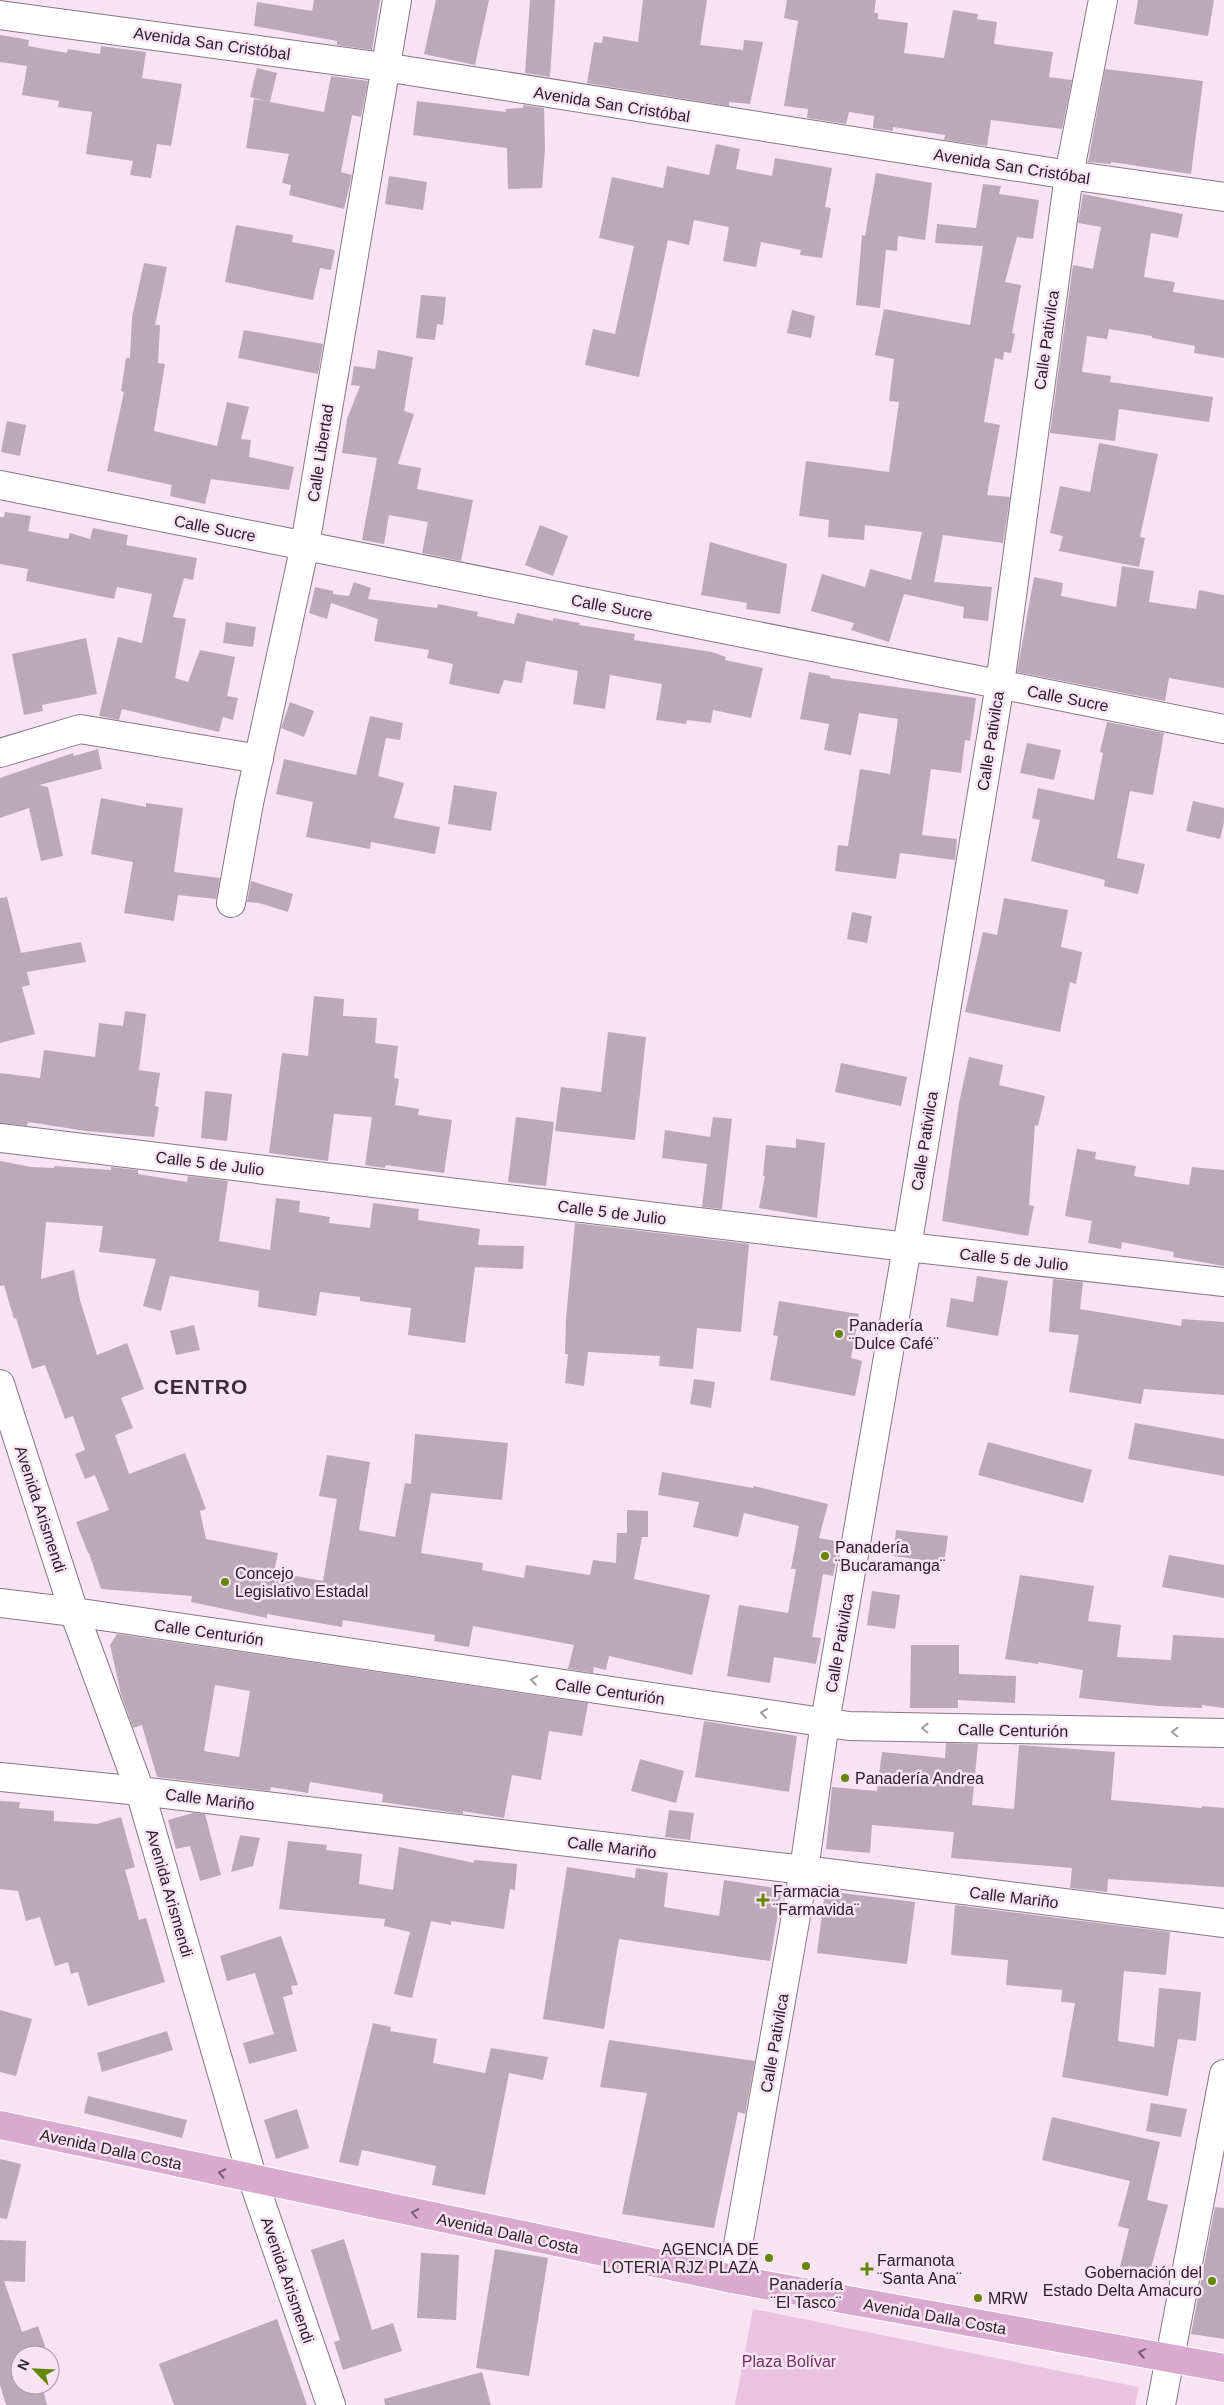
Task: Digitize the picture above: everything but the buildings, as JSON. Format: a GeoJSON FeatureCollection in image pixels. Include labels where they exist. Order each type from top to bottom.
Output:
{"type":"FeatureCollection","features":[{"type":"Feature","properties":{"kind":"main road","name":"Avenida Dalla Costa"},"geometry":{"type":"LineString","coordinates":[[0,2125],[254,2180],[732,2279],[1224,2368]]}},
{"type":"Feature","properties":{"kind":"street","name":"Calle Libertad"},"geometry":{"type":"LineString","coordinates":[[231,903],[259,759],[305,546],[384,66],[397,0]]}},
{"type":"Feature","properties":{"kind":"street","name":"Calle Pativilca"},"geometry":{"type":"LineString","coordinates":[[732,2279],[804,1870],[825,1722],[907,1247],[1000,684],[1069,175],[1103,0]]}},
{"type":"Feature","properties":{"kind":"street","name":"Avenida San Cristóbal"},"geometry":{"type":"LineString","coordinates":[[0,15],[384,66],[1069,175],[1224,197]]}},
{"type":"Feature","properties":{"kind":"street","name":"Calle Sucre"},"geometry":{"type":"LineString","coordinates":[[0,485],[1224,729]]}},
{"type":"Feature","properties":{"kind":"street"},"geometry":{"type":"LineString","coordinates":[[0,753],[80,729],[259,759]]}},
{"type":"Feature","properties":{"kind":"street","name":"Calle 5 de Julio"},"geometry":{"type":"LineString","coordinates":[[0,1138],[907,1247],[1224,1282]]}},
{"type":"Feature","properties":{"kind":"street","name":"Avenida Arismendi"},"geometry":{"type":"LineString","coordinates":[[0,1384],[74,1612],[140,1791],[254,2180],[331,2405]]}},
{"type":"Feature","properties":{"kind":"street","name":"Calle Centurión"},"geometry":{"type":"LineString","coordinates":[[0,1603],[74,1612],[869,1727],[1224,1733]]}},
{"type":"Feature","properties":{"kind":"street","name":"Calle Mariño"},"geometry":{"type":"LineString","coordinates":[[0,1777],[140,1791],[804,1870],[1224,1923]]}},
{"type":"Feature","properties":{"kind":"street"},"geometry":{"type":"LineString","coordinates":[[1161,2405],[1224,2074]]}},
{"type":"Feature","properties":{"kind":"green space","name":"Plaza Bolívar"},"geometry":{"type":"Polygon","coordinates":[[[753,2309],[1139,2387],[1135,2405],[735,2405],[753,2309]]]}},
{"type":"Feature","properties":{"kind":"place","name":"Panadería ¨Dulce Café¨"},"geometry":{"type":"Point","coordinates":[839,1334]}},
{"type":"Feature","properties":{"kind":"place","name":"Panadería ¨Bucaramanga¨"},"geometry":{"type":"Point","coordinates":[825,1556]}},
{"type":"Feature","properties":{"kind":"place","name":"Concejo Legislativo Estadal"},"geometry":{"type":"Point","coordinates":[225,1582]}},
{"type":"Feature","properties":{"kind":"place","name":"Panadería Andrea"},"geometry":{"type":"Point","coordinates":[845,1778]}},
{"type":"Feature","properties":{"kind":"place","name":"Farmacia ¨Farmavida¨"},"geometry":{"type":"Point","coordinates":[763,1900]}},
{"type":"Feature","properties":{"kind":"place","name":"AGENCIA DE LOTERIA RJZ PLAZA"},"geometry":{"type":"Point","coordinates":[769,2258]}},
{"type":"Feature","properties":{"kind":"place","name":"Panadería ¨El Tasco¨"},"geometry":{"type":"Point","coordinates":[806,2266]}},
{"type":"Feature","properties":{"kind":"place","name":"Farmanota ¨Santa Ana¨"},"geometry":{"type":"Point","coordinates":[867,2269]}},
{"type":"Feature","properties":{"kind":"place","name":"Gobernación del Estado Delta Amacuro"},"geometry":{"type":"Point","coordinates":[1212,2281]}},
{"type":"Feature","properties":{"kind":"place","name":"MRW"},"geometry":{"type":"Point","coordinates":[978,2298]}},
{"type":"Feature","properties":{"kind":"district","name":"CENTRO"},"geometry":{"type":"Point","coordinates":[201,1387]}}]}
